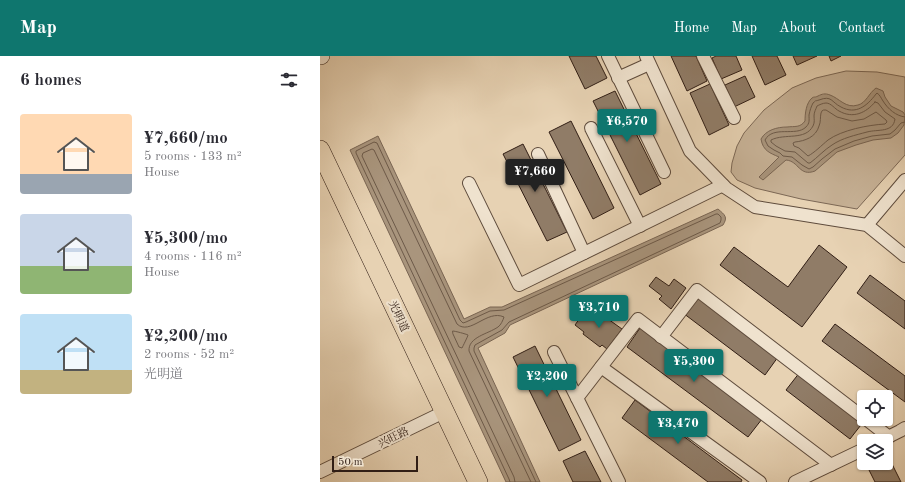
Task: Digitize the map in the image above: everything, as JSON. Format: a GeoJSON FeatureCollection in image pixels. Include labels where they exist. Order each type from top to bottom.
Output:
{"type":"FeatureCollection","features":[{"type":"Feature","properties":{"kind":"main road","name":"光明道"},"geometry":{"type":"LineString","coordinates":[[320,150],[441,414],[469,482]]}},
{"type":"Feature","properties":{"kind":"main road","name":"光明道"},"geometry":{"type":"LineString","coordinates":[[320,169],[441,414],[478,482]]}},
{"type":"Feature","properties":{"kind":"street"},"geometry":{"type":"LineString","coordinates":[[608,56],[664,172]]}},
{"type":"Feature","properties":{"kind":"street"},"geometry":{"type":"LineString","coordinates":[[703,56],[734,118]]}},
{"type":"Feature","properties":{"kind":"street"},"geometry":{"type":"LineString","coordinates":[[618,78],[648,60],[690,151],[726,188],[755,207],[867,225],[905,256]]}},
{"type":"Feature","properties":{"kind":"street"},"geometry":{"type":"LineString","coordinates":[[591,128],[640,226]]}},
{"type":"Feature","properties":{"kind":"street"},"geometry":{"type":"LineString","coordinates":[[538,154],[584,253]]}},
{"type":"Feature","properties":{"kind":"street"},"geometry":{"type":"LineString","coordinates":[[867,225],[905,180]]}},
{"type":"Feature","properties":{"kind":"street"},"geometry":{"type":"LineString","coordinates":[[470,183],[519,285],[723,185]]}},
{"type":"Feature","properties":{"kind":"street"},"geometry":{"type":"LineString","coordinates":[[662,337],[697,290],[857,412]]}},
{"type":"Feature","properties":{"kind":"street"},"geometry":{"type":"LineString","coordinates":[[577,398],[638,319],[831,465]]}},
{"type":"Feature","properties":{"kind":"street"},"geometry":{"type":"LineString","coordinates":[[554,352],[619,482]]}},
{"type":"Feature","properties":{"kind":"street"},"geometry":{"type":"LineString","coordinates":[[601,367],[760,482]]}},
{"type":"Feature","properties":{"kind":"street","name":"兴旺路"},"geometry":{"type":"LineString","coordinates":[[320,472],[441,414]]}},
{"type":"Feature","properties":{"kind":"street"},"geometry":{"type":"LineString","coordinates":[[873,426],[880,434]]}},
{"type":"Feature","properties":{"kind":"street"},"geometry":{"type":"LineString","coordinates":[[893,435],[905,428]]}},
{"type":"Feature","properties":{"kind":"street"},"geometry":{"type":"LineString","coordinates":[[795,482],[857,452]]}},
{"type":"Feature","properties":{"kind":"shaded area"},"geometry":{"type":"Polygon","coordinates":[[[846,71],[877,72],[905,77],[905,155],[857,209],[801,199],[755,188],[737,180],[731,172],[737,146],[744,133],[764,110],[792,88],[816,78],[846,71]]]}},
{"type":"Feature","properties":{"kind":"water"},"geometry":{"type":"Polygon","coordinates":[[[876,88],[883,91],[891,106],[903,112],[905,115],[904,125],[898,133],[891,138],[873,140],[837,152],[815,171],[806,172],[794,163],[786,160],[763,180],[759,177],[779,157],[765,149],[761,139],[763,136],[772,130],[801,125],[805,121],[807,106],[812,98],[822,94],[827,94],[850,106],[854,106],[861,104],[876,88]]]}},
{"type":"Feature","properties":{"kind":"water"},"geometry":{"type":"Polygon","coordinates":[[[378,136],[464,319],[490,307],[502,307],[718,209],[725,216],[723,225],[510,325],[505,333],[478,348],[540,482],[506,482],[350,150],[378,136]]]}},
{"type":"Feature","properties":{"kind":"building"},"geometry":{"type":"Polygon","coordinates":[[[569,56],[596,56],[607,78],[585,89],[569,56]]]}},
{"type":"Feature","properties":{"kind":"building"},"geometry":{"type":"Polygon","coordinates":[[[671,56],[696,56],[707,81],[687,91],[671,56]]]}},
{"type":"Feature","properties":{"kind":"building"},"geometry":{"type":"Polygon","coordinates":[[[716,56],[736,56],[742,70],[721,79],[712,58],[716,56]]]}},
{"type":"Feature","properties":{"kind":"building"},"geometry":{"type":"Polygon","coordinates":[[[752,56],[777,56],[786,75],[765,85],[752,56]]]}},
{"type":"Feature","properties":{"kind":"building"},"geometry":{"type":"Polygon","coordinates":[[[793,56],[817,56],[797,65],[793,56]]]}},
{"type":"Feature","properties":{"kind":"building"},"geometry":{"type":"Polygon","coordinates":[[[829,56],[841,56],[831,61],[829,56]]]}},
{"type":"Feature","properties":{"kind":"building"},"geometry":{"type":"Polygon","coordinates":[[[745,76],[755,97],[734,107],[725,85],[745,76]]]}},
{"type":"Feature","properties":{"kind":"building"},"geometry":{"type":"Polygon","coordinates":[[[710,84],[729,125],[709,135],[690,93],[710,84]]]}},
{"type":"Feature","properties":{"kind":"building"},"geometry":{"type":"Polygon","coordinates":[[[615,91],[661,184],[640,195],[593,101],[615,91]]]}},
{"type":"Feature","properties":{"kind":"building"},"geometry":{"type":"Polygon","coordinates":[[[571,121],[614,208],[593,219],[549,132],[571,121]]]}},
{"type":"Feature","properties":{"kind":"building"},"geometry":{"type":"Polygon","coordinates":[[[523,144],[567,232],[547,241],[503,154],[523,144]]]}},
{"type":"Feature","properties":{"kind":"building"},"geometry":{"type":"Polygon","coordinates":[[[819,245],[847,267],[802,327],[720,265],[734,247],[788,287],[819,245]]]}},
{"type":"Feature","properties":{"kind":"building"},"geometry":{"type":"Polygon","coordinates":[[[870,275],[905,301],[905,329],[857,293],[870,275]]]}},
{"type":"Feature","properties":{"kind":"building"},"geometry":{"type":"Polygon","coordinates":[[[656,277],[669,286],[674,279],[686,288],[671,309],[659,299],[662,296],[649,286],[656,277]]]}},
{"type":"Feature","properties":{"kind":"building"},"geometry":{"type":"Polygon","coordinates":[[[697,295],[778,357],[765,375],[683,313],[697,295]]]}},
{"type":"Feature","properties":{"kind":"building"},"geometry":{"type":"Polygon","coordinates":[[[594,309],[622,329],[607,349],[602,345],[600,347],[583,334],[584,332],[575,325],[582,315],[587,319],[594,309]]]}},
{"type":"Feature","properties":{"kind":"building"},"geometry":{"type":"Polygon","coordinates":[[[835,324],[905,376],[905,402],[893,393],[893,390],[889,390],[822,341],[835,324]]]}},
{"type":"Feature","properties":{"kind":"building"},"geometry":{"type":"Polygon","coordinates":[[[640,328],[762,419],[748,437],[627,347],[640,328]]]}},
{"type":"Feature","properties":{"kind":"building"},"geometry":{"type":"Polygon","coordinates":[[[535,346],[581,440],[559,451],[513,357],[535,346]]]}},
{"type":"Feature","properties":{"kind":"building"},"geometry":{"type":"Polygon","coordinates":[[[800,372],[857,416],[857,426],[860,426],[850,439],[786,390],[800,372]]]}},
{"type":"Feature","properties":{"kind":"building"},"geometry":{"type":"Polygon","coordinates":[[[635,400],[742,480],[741,482],[708,482],[622,418],[635,400]]]}},
{"type":"Feature","properties":{"kind":"building"},"geometry":{"type":"Polygon","coordinates":[[[585,451],[601,482],[573,482],[563,461],[585,451]]]}},
{"type":"Feature","properties":{"kind":"building"},"geometry":{"type":"Polygon","coordinates":[[[893,466],[901,482],[875,482],[869,470],[893,470],[893,466]]]}}]}
